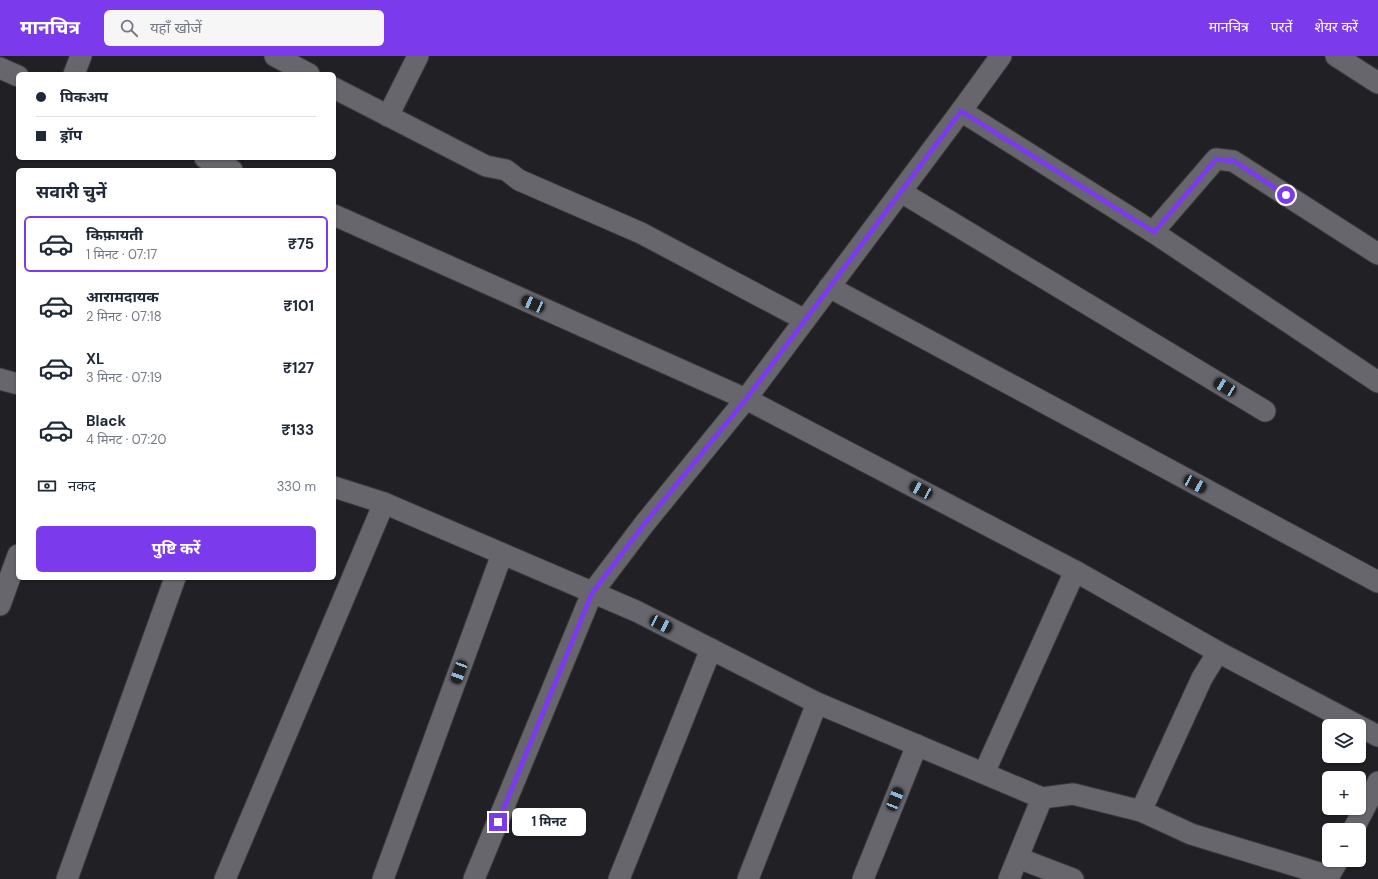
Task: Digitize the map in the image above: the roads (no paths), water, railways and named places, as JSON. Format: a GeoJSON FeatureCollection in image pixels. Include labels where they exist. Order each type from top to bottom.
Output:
{"type":"FeatureCollection","features":[{"type":"Feature","properties":{"kind":"street"},"geometry":{"type":"LineString","coordinates":[[75,72],[81,56]]}},
{"type":"Feature","properties":{"kind":"street"},"geometry":{"type":"LineString","coordinates":[[275,56],[305,72]]}},
{"type":"Feature","properties":{"kind":"street"},"geometry":{"type":"LineString","coordinates":[[388,116],[418,56]]}},
{"type":"Feature","properties":{"kind":"street"},"geometry":{"type":"LineString","coordinates":[[474,879],[592,593],[645,523],[746,399],[1001,56]]}},
{"type":"Feature","properties":{"kind":"street"},"geometry":{"type":"LineString","coordinates":[[1336,56],[1378,83]]}},
{"type":"Feature","properties":{"kind":"street"},"geometry":{"type":"LineString","coordinates":[[0,68],[16,75]]}},
{"type":"Feature","properties":{"kind":"street"},"geometry":{"type":"LineString","coordinates":[[336,89],[486,166],[506,170],[519,180],[641,233],[805,320]]}},
{"type":"Feature","properties":{"kind":"street"},"geometry":{"type":"LineString","coordinates":[[961,111],[1154,232],[1378,382]]}},
{"type":"Feature","properties":{"kind":"street"},"geometry":{"type":"LineString","coordinates":[[1154,232],[1216,159],[1234,161],[1378,254]]}},
{"type":"Feature","properties":{"kind":"street"},"geometry":{"type":"LineString","coordinates":[[210,160],[228,168]]}},
{"type":"Feature","properties":{"kind":"street"},"geometry":{"type":"LineString","coordinates":[[901,192],[1265,411]]}},
{"type":"Feature","properties":{"kind":"street"},"geometry":{"type":"LineString","coordinates":[[336,216],[746,399],[1075,571],[1218,652],[1378,736]]}},
{"type":"Feature","properties":{"kind":"street"},"geometry":{"type":"LineString","coordinates":[[829,287],[1378,582]]}},
{"type":"Feature","properties":{"kind":"street"},"geometry":{"type":"LineString","coordinates":[[0,379],[16,383]]}},
{"type":"Feature","properties":{"kind":"street"},"geometry":{"type":"LineString","coordinates":[[336,488],[384,503],[636,612],[817,703],[1042,798],[1073,794],[1141,811],[1191,834],[1329,876],[1334,867]]}},
{"type":"Feature","properties":{"kind":"street"},"geometry":{"type":"LineString","coordinates":[[225,879],[384,503]]}},
{"type":"Feature","properties":{"kind":"street"},"geometry":{"type":"LineString","coordinates":[[383,879],[502,554]]}},
{"type":"Feature","properties":{"kind":"street"},"geometry":{"type":"LineString","coordinates":[[0,605],[16,560]]}},
{"type":"Feature","properties":{"kind":"street"},"geometry":{"type":"LineString","coordinates":[[984,773],[1075,571]]}},
{"type":"Feature","properties":{"kind":"street"},"geometry":{"type":"LineString","coordinates":[[67,879],[174,580]]}},
{"type":"Feature","properties":{"kind":"street"},"geometry":{"type":"LineString","coordinates":[[619,879],[711,650]]}},
{"type":"Feature","properties":{"kind":"street"},"geometry":{"type":"LineString","coordinates":[[1141,811],[1202,678],[1218,652]]}},
{"type":"Feature","properties":{"kind":"street"},"geometry":{"type":"LineString","coordinates":[[748,879],[817,703]]}},
{"type":"Feature","properties":{"kind":"street"},"geometry":{"type":"LineString","coordinates":[[863,879],[917,745]]}},
{"type":"Feature","properties":{"kind":"street"},"geometry":{"type":"LineString","coordinates":[[1357,823],[1378,782]]}},
{"type":"Feature","properties":{"kind":"street"},"geometry":{"type":"LineString","coordinates":[[1009,879],[1042,798]]}},
{"type":"Feature","properties":{"kind":"street"},"geometry":{"type":"LineString","coordinates":[[1018,858],[1073,879]]}}]}
